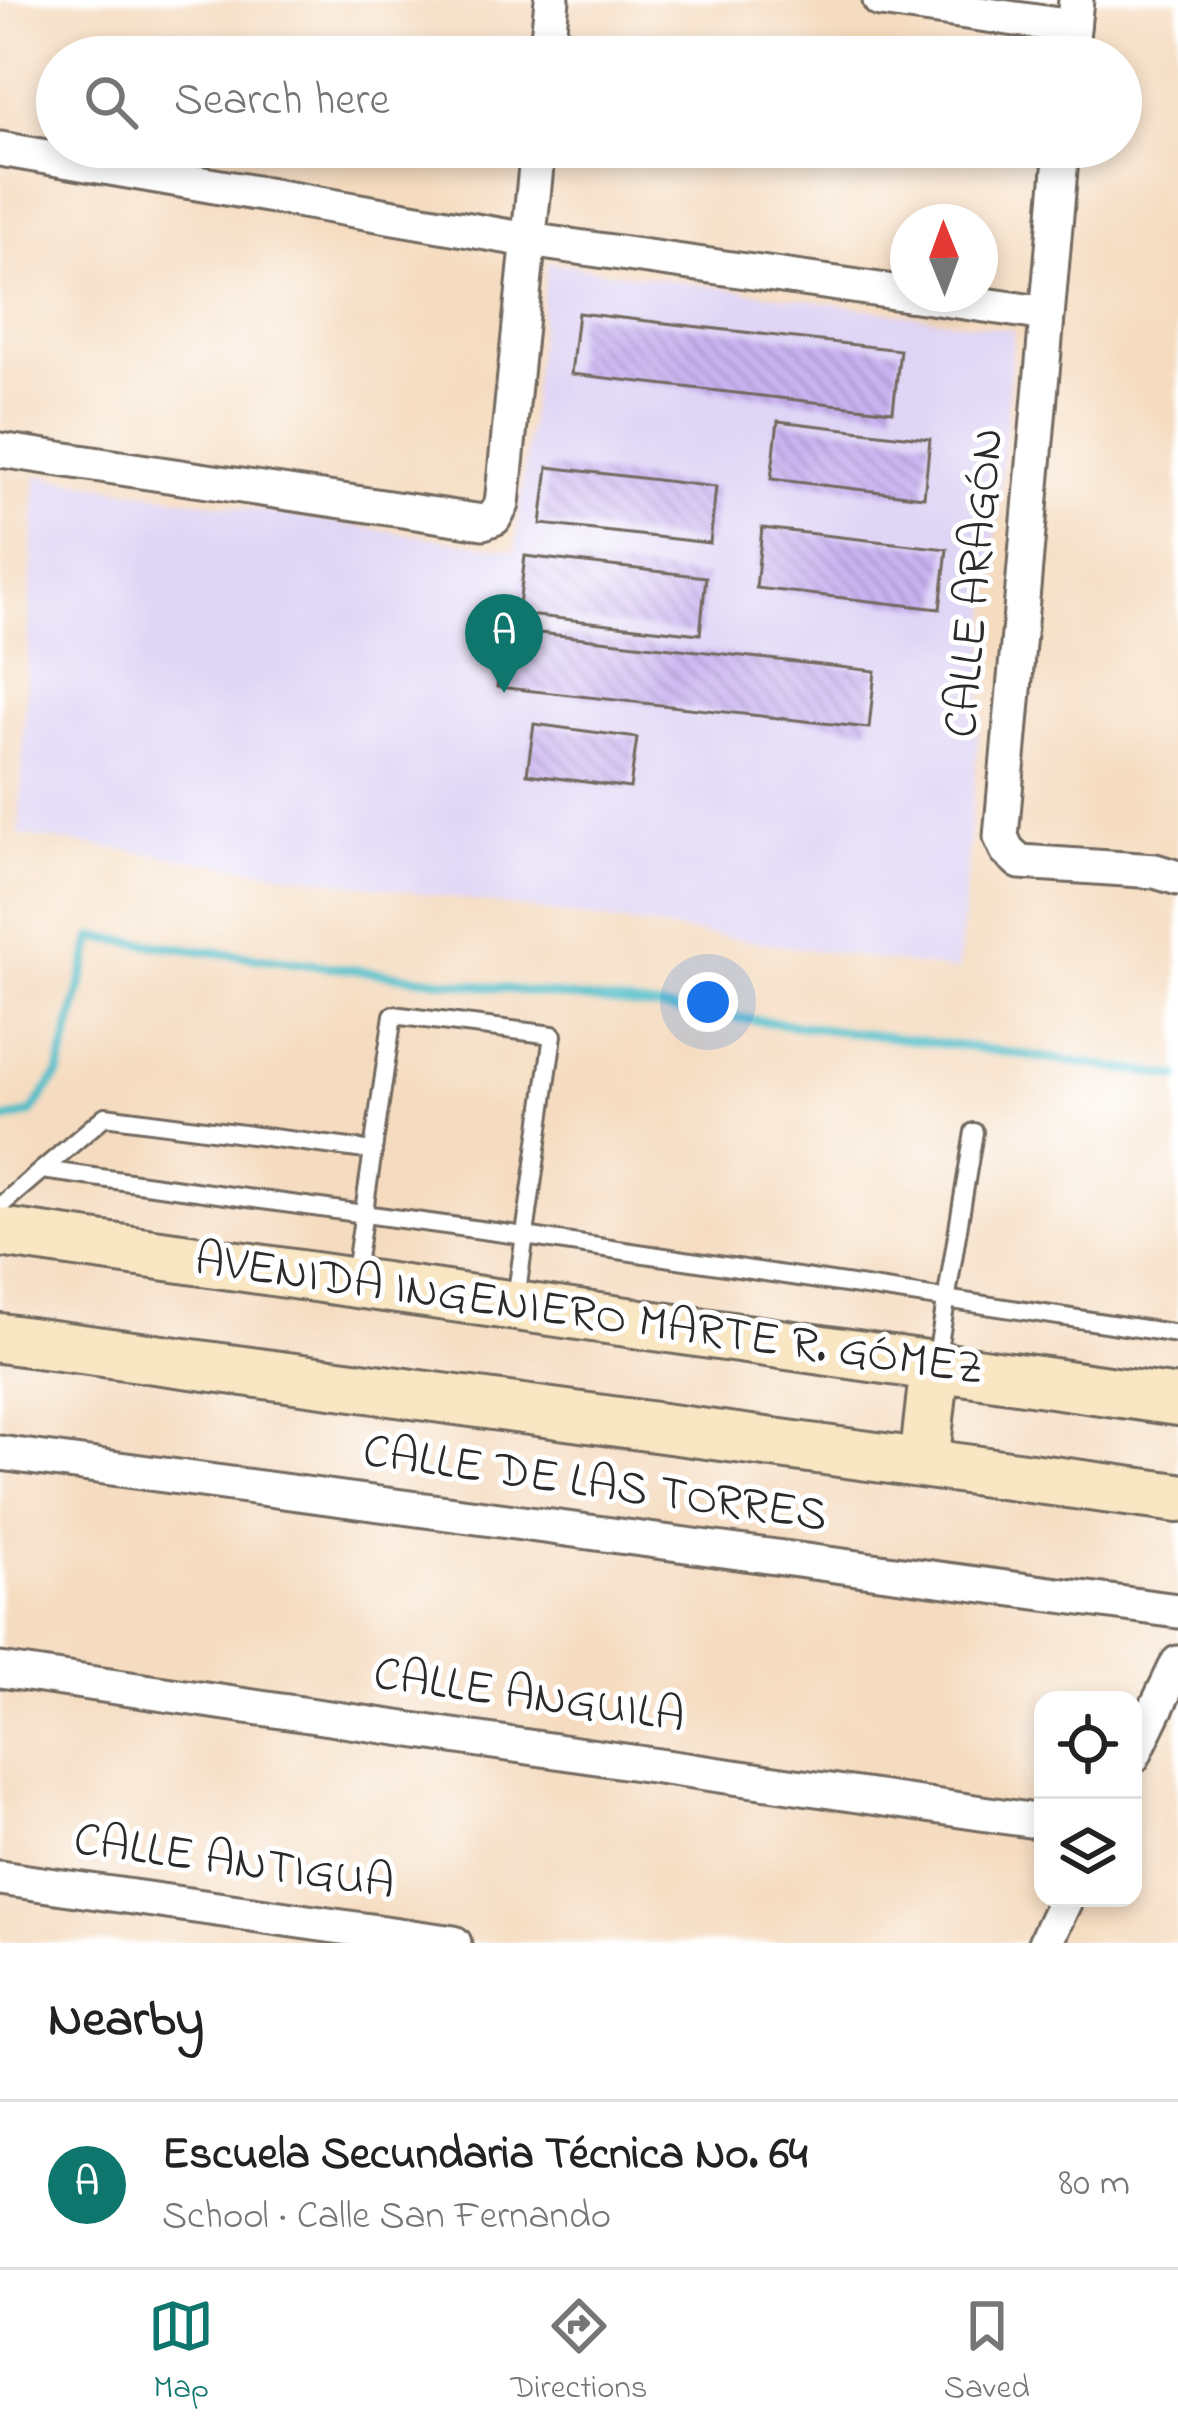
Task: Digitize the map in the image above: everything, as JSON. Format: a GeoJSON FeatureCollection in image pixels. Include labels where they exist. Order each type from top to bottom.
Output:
{"type":"FeatureCollection","features":[{"type":"Feature","properties":{"kind":"main road","name":"AVENIDA INGENIERO MARTE R. GÓMEZ"},"geometry":{"type":"LineString","coordinates":[[0,1232],[1178,1401]]}},
{"type":"Feature","properties":{"kind":"main road","name":"AVENIDA INGENIERO MARTE R. GÓMEZ"},"geometry":{"type":"LineString","coordinates":[[0,1338],[1178,1498]]}},
{"type":"Feature","properties":{"kind":"main road"},"geometry":{"type":"LineString","coordinates":[[924,1463],[935,1366]]}},
{"type":"Feature","properties":{"kind":"street"},"geometry":{"type":"LineString","coordinates":[[548,36],[552,0]]}},
{"type":"Feature","properties":{"kind":"street"},"geometry":{"type":"LineString","coordinates":[[880,0],[1073,28]]}},
{"type":"Feature","properties":{"kind":"street"},"geometry":{"type":"LineString","coordinates":[[0,149],[36,155]]}},
{"type":"Feature","properties":{"kind":"street"},"geometry":{"type":"LineString","coordinates":[[110,168],[529,240],[890,291]]}},
{"type":"Feature","properties":{"kind":"street"},"geometry":{"type":"LineString","coordinates":[[0,450],[483,523],[494,518],[502,504],[536,168]]}},
{"type":"Feature","properties":{"kind":"street","name":"CALLE ARAGÓN"},"geometry":{"type":"LineString","coordinates":[[1060,168],[1001,837],[1020,862],[1155,872],[1178,878]]}},
{"type":"Feature","properties":{"kind":"street"},"geometry":{"type":"LineString","coordinates":[[998,307],[1047,314]]}},
{"type":"Feature","properties":{"kind":"street","name":"CALLE DE LAS TORRES"},"geometry":{"type":"LineString","coordinates":[[0,1453],[1178,1611]]}},
{"type":"Feature","properties":{"kind":"street"},"geometry":{"type":"LineString","coordinates":[[1142,1737],[1178,1663]]}},
{"type":"Feature","properties":{"kind":"street","name":"CALLE ANGUILA"},"geometry":{"type":"LineString","coordinates":[[0,1670],[1034,1821]]}},
{"type":"Feature","properties":{"kind":"street","name":"CALLE ANTIGUA"},"geometry":{"type":"LineString","coordinates":[[0,1878],[454,1943]]}},
{"type":"Feature","properties":{"kind":"street"},"geometry":{"type":"LineString","coordinates":[[1045,1943],[1062,1907]]}},
{"type":"Feature","properties":{"kind":"lane"},"geometry":{"type":"LineString","coordinates":[[354,1282],[393,1015],[553,1035],[515,1306]]}},
{"type":"Feature","properties":{"kind":"lane"},"geometry":{"type":"LineString","coordinates":[[0,1206],[105,1116],[373,1151]]}},
{"type":"Feature","properties":{"kind":"lane"},"geometry":{"type":"LineString","coordinates":[[935,1366],[974,1132]]}},
{"type":"Feature","properties":{"kind":"lane"},"geometry":{"type":"LineString","coordinates":[[42,1170],[525,1236],[1178,1334]]}},
{"type":"Feature","properties":{"kind":"shaded area"},"geometry":{"type":"Polygon","coordinates":[[[547,262],[1014,330],[958,971],[19,835],[36,475],[515,551],[547,262]]]}},
{"type":"Feature","properties":{"kind":"building"},"geometry":{"type":"Polygon","coordinates":[[[578,313],[900,350],[893,411],[571,374],[578,313]]]}},
{"type":"Feature","properties":{"kind":"building"},"geometry":{"type":"Polygon","coordinates":[[[778,421],[930,439],[924,497],[771,479],[778,421]]]}},
{"type":"Feature","properties":{"kind":"building"},"geometry":{"type":"Polygon","coordinates":[[[548,467],[716,487],[710,543],[541,524],[548,467]]]}},
{"type":"Feature","properties":{"kind":"building"},"geometry":{"type":"Polygon","coordinates":[[[762,528],[947,549],[940,609],[756,588],[762,528]]]}},
{"type":"Feature","properties":{"kind":"building"},"geometry":{"type":"Polygon","coordinates":[[[525,556],[706,577],[700,634],[518,614],[525,556]]]}},
{"type":"Feature","properties":{"kind":"building"},"geometry":{"type":"Polygon","coordinates":[[[504,629],[875,671],[869,728],[497,687],[504,629]]]}},
{"type":"Feature","properties":{"kind":"building"},"geometry":{"type":"Polygon","coordinates":[[[534,724],[637,738],[630,788],[527,774],[534,724]]]}},
{"type":"Feature","properties":{"kind":"waterway"},"geometry":{"type":"LineString","coordinates":[[0,1121],[31,1113],[59,1073],[93,937],[1178,1077]]}},
{"type":"Feature","properties":{"kind":"place","name":"Escuela Secundaria Técnica No. 64"},"geometry":{"type":"Point","coordinates":[504,693]}}]}
